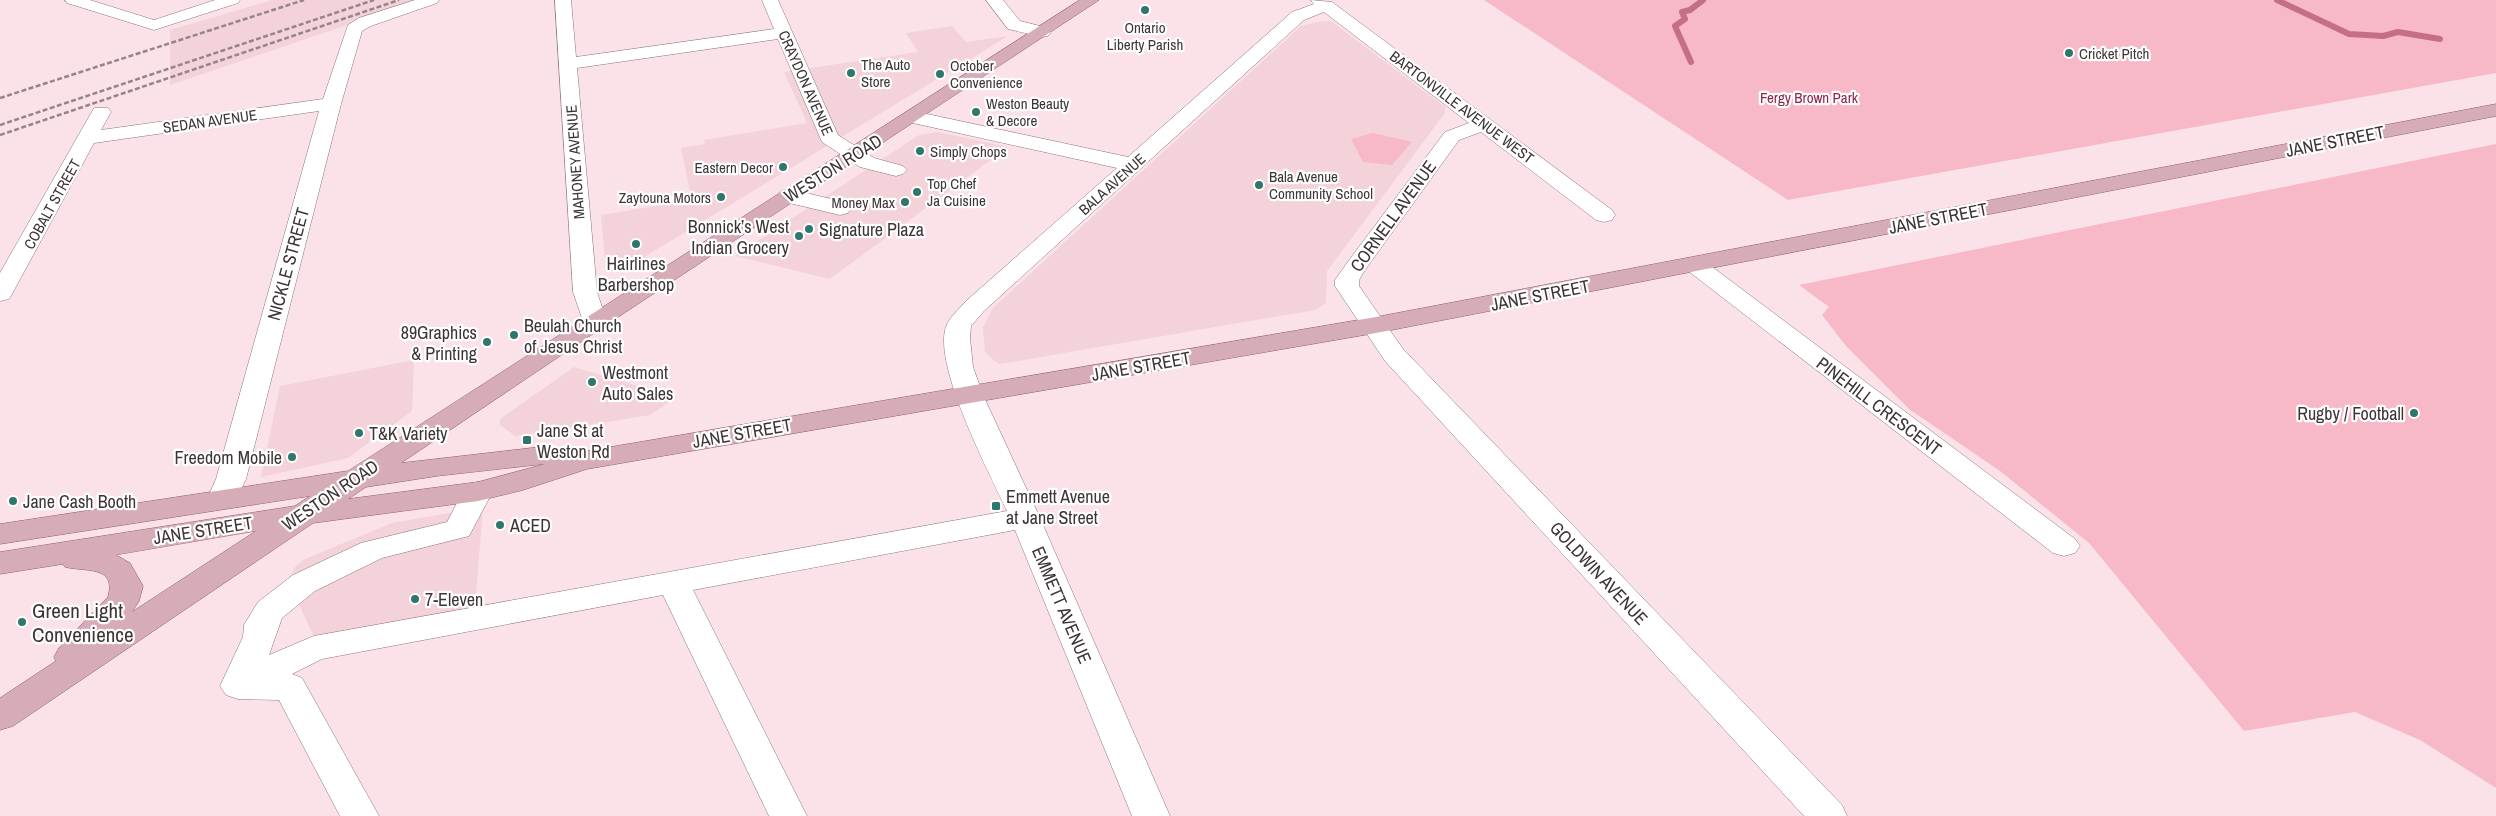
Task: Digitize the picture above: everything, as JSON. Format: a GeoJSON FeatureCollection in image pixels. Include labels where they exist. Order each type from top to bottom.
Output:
{"type":"FeatureCollection","features":[{"type":"Feature","properties":{"kind":"main road","name":"WESTON ROAD"},"geometry":{"type":"LineString","coordinates":[[0,716],[356,478],[1090,0]]}},
{"type":"Feature","properties":{"kind":"main road","name":"JANE STREET"},"geometry":{"type":"LineString","coordinates":[[0,563],[301,515],[478,492],[549,475],[580,462],[1376,326],[2496,110]]}},
{"type":"Feature","properties":{"kind":"main road","name":"JANE STREET"},"geometry":{"type":"LineString","coordinates":[[0,534],[356,478],[549,455],[580,462]]}},
{"type":"Feature","properties":{"kind":"main road"},"geometry":{"type":"LineString","coordinates":[[39,557],[105,561],[118,569],[127,586],[122,601],[41,689]]}},
{"type":"Feature","properties":{"kind":"street"},"geometry":{"type":"LineString","coordinates":[[72,0],[154,25],[232,0]]}},
{"type":"Feature","properties":{"kind":"street","name":"NICKLE STREET"},"geometry":{"type":"LineString","coordinates":[[222,499],[231,479],[331,104],[354,29],[365,22],[431,0]]}},
{"type":"Feature","properties":{"kind":"street","name":"MAHONEY AVENUE"},"geometry":{"type":"LineString","coordinates":[[563,0],[584,292],[594,322]]}},
{"type":"Feature","properties":{"kind":"street","name":"CRAYDON AVENUE"},"geometry":{"type":"LineString","coordinates":[[770,0],[829,138],[866,163],[896,170]]}},
{"type":"Feature","properties":{"kind":"street"},"geometry":{"type":"LineString","coordinates":[[994,0],[1014,25],[1042,32]]}},
{"type":"Feature","properties":{"kind":"street","name":"BARTONVILLE AVENUE WEST"},"geometry":{"type":"LineString","coordinates":[[1323,3],[1604,215]]}},
{"type":"Feature","properties":{"kind":"street","name":"BALA AVENUE"},"geometry":{"type":"LineString","coordinates":[[970,395],[957,352],[960,325],[966,315],[1298,16],[1323,3]]}},
{"type":"Feature","properties":{"kind":"street"},"geometry":{"type":"LineString","coordinates":[[568,64],[784,33]]}},
{"type":"Feature","properties":{"kind":"street","name":"SEDAN AVENUE"},"geometry":{"type":"LineString","coordinates":[[89,138],[331,104]]}},
{"type":"Feature","properties":{"kind":"street","name":"COBALT STREET"},"geometry":{"type":"LineString","coordinates":[[0,294],[89,138],[101,112]]}},
{"type":"Feature","properties":{"kind":"street"},"geometry":{"type":"LineString","coordinates":[[912,117],[1134,165]]}},
{"type":"Feature","properties":{"kind":"street","name":"CORNELL AVENUE"},"geometry":{"type":"LineString","coordinates":[[1376,326],[1350,293],[1347,280],[1452,136],[1484,124]]}},
{"type":"Feature","properties":{"kind":"street"},"geometry":{"type":"LineString","coordinates":[[789,196],[840,208]]}},
{"type":"Feature","properties":{"kind":"street","name":"PINEHILL CRESCENT"},"geometry":{"type":"LineString","coordinates":[[1694,265],[2064,546]]}},
{"type":"Feature","properties":{"kind":"street","name":"GOLDWIN AVENUE"},"geometry":{"type":"LineString","coordinates":[[1376,326],[1394,355],[1828,816]]}},
{"type":"Feature","properties":{"kind":"street","name":"EMMETT AVENUE"},"geometry":{"type":"LineString","coordinates":[[970,395],[1025,518],[1152,816]]}},
{"type":"Feature","properties":{"kind":"street"},"geometry":{"type":"LineString","coordinates":[[238,686],[260,637],[261,625],[270,610],[284,597],[304,583],[372,550],[458,529],[478,492]]}},
{"type":"Feature","properties":{"kind":"street"},"geometry":{"type":"LineString","coordinates":[[238,686],[314,648],[1025,518]]}},
{"type":"Feature","properties":{"kind":"street"},"geometry":{"type":"LineString","coordinates":[[673,582],[788,816]]}},
{"type":"Feature","properties":{"kind":"street"},"geometry":{"type":"LineString","coordinates":[[238,686],[290,688],[360,816]]}},
{"type":"Feature","properties":{"kind":"shaded area"},"geometry":{"type":"Polygon","coordinates":[[[272,0],[421,0],[170,85],[170,30],[272,0]]]}},
{"type":"Feature","properties":{"kind":"shaded area","name":"Bala Avenue Community School"},"geometry":{"type":"Polygon","coordinates":[[[1331,21],[1445,107],[1445,113],[1327,271],[1326,303],[1315,310],[1000,364],[985,352],[983,327],[993,308],[1301,26],[1331,21]]]}},
{"type":"Feature","properties":{"kind":"shaded area"},"geometry":{"type":"Polygon","coordinates":[[[952,26],[966,42],[1008,36],[631,265],[622,270],[606,271],[601,215],[692,200],[681,148],[705,144],[704,140],[807,123],[784,72],[918,52],[906,33],[952,26]]]}},
{"type":"Feature","properties":{"kind":"shaded area"},"geometry":{"type":"Polygon","coordinates":[[[938,132],[1008,147],[830,279],[735,256],[919,135],[938,132]]]}},
{"type":"Feature","properties":{"kind":"shaded area"},"geometry":{"type":"Polygon","coordinates":[[[414,360],[412,411],[348,458],[261,477],[280,386],[414,360]]]}},
{"type":"Feature","properties":{"kind":"shaded area"},"geometry":{"type":"Polygon","coordinates":[[[574,367],[675,398],[650,415],[544,432],[515,436],[500,425],[500,419],[574,367]]]}},
{"type":"Feature","properties":{"kind":"shaded area"},"geometry":{"type":"Polygon","coordinates":[[[483,507],[475,606],[316,641],[288,581],[295,567],[305,559],[392,523],[483,507]]]}},
{"type":"Feature","properties":{"kind":"green space","name":"Fergy Brown Park"},"geometry":{"type":"Polygon","coordinates":[[[1484,0],[2496,0],[2496,73],[1788,200],[1484,0]]]}},
{"type":"Feature","properties":{"kind":"green space"},"geometry":{"type":"Polygon","coordinates":[[[1373,133],[1412,142],[1392,165],[1363,162],[1351,139],[1373,133]]]}},
{"type":"Feature","properties":{"kind":"green space"},"geometry":{"type":"Polygon","coordinates":[[[2496,144],[2496,788],[2420,740],[2355,712],[2244,731],[2089,543],[2000,471],[1909,409],[1846,346],[1822,315],[1829,307],[1799,285],[2496,144]]]}},
{"type":"Feature","properties":{"kind":"waterway"},"geometry":{"type":"LineString","coordinates":[[1691,62],[1675,26],[1685,19],[1682,12],[1690,10],[1703,0]]}},
{"type":"Feature","properties":{"kind":"waterway"},"geometry":{"type":"LineString","coordinates":[[2277,0],[2349,34],[2383,36],[2398,32],[2440,39]]}},
{"type":"Feature","properties":{"kind":"railway"},"geometry":{"type":"LineString","coordinates":[[0,98],[304,0]]}},
{"type":"Feature","properties":{"kind":"railway"},"geometry":{"type":"LineString","coordinates":[[0,125],[374,0]]}},
{"type":"Feature","properties":{"kind":"railway"},"geometry":{"type":"LineString","coordinates":[[0,135],[399,0]]}},
{"type":"Feature","properties":{"kind":"place","name":"Ontario Liberty Parish"},"geometry":{"type":"Point","coordinates":[1145,10]}},
{"type":"Feature","properties":{"kind":"place","name":"Cricket Pitch"},"geometry":{"type":"Point","coordinates":[2069,53]}},
{"type":"Feature","properties":{"kind":"place","name":"The Auto Store"},"geometry":{"type":"Point","coordinates":[851,73]}},
{"type":"Feature","properties":{"kind":"place","name":"October Convenience"},"geometry":{"type":"Point","coordinates":[940,74]}},
{"type":"Feature","properties":{"kind":"place","name":"Weston Beauty & Decore"},"geometry":{"type":"Point","coordinates":[976,112]}},
{"type":"Feature","properties":{"kind":"place","name":"Simply Chops"},"geometry":{"type":"Point","coordinates":[920,151]}},
{"type":"Feature","properties":{"kind":"place","name":"Eastern Decor"},"geometry":{"type":"Point","coordinates":[783,167]}},
{"type":"Feature","properties":{"kind":"place","name":"Bala Avenue Community School"},"geometry":{"type":"Point","coordinates":[1259,185]}},
{"type":"Feature","properties":{"kind":"place","name":"Top Chef Ja Cuisine"},"geometry":{"type":"Point","coordinates":[917,192]}},
{"type":"Feature","properties":{"kind":"place","name":"Zaytouna Motors"},"geometry":{"type":"Point","coordinates":[721,197]}},
{"type":"Feature","properties":{"kind":"place","name":"Money Max"},"geometry":{"type":"Point","coordinates":[905,202]}},
{"type":"Feature","properties":{"kind":"place","name":"Signature Plaza"},"geometry":{"type":"Point","coordinates":[809,229]}},
{"type":"Feature","properties":{"kind":"place","name":"Bonnick’s West Indian Grocery"},"geometry":{"type":"Point","coordinates":[799,236]}},
{"type":"Feature","properties":{"kind":"place","name":"Hairlines Barbershop"},"geometry":{"type":"Point","coordinates":[636,244]}},
{"type":"Feature","properties":{"kind":"place","name":"Beulah Church of Jesus Christ"},"geometry":{"type":"Point","coordinates":[514,335]}},
{"type":"Feature","properties":{"kind":"place","name":"89Graphics & Printing"},"geometry":{"type":"Point","coordinates":[487,342]}},
{"type":"Feature","properties":{"kind":"place","name":"Westmont Auto Sales"},"geometry":{"type":"Point","coordinates":[592,382]}},
{"type":"Feature","properties":{"kind":"place","name":"Rugby / Football"},"geometry":{"type":"Point","coordinates":[2414,413]}},
{"type":"Feature","properties":{"kind":"place","name":"T&K Variety"},"geometry":{"type":"Point","coordinates":[359,433]}},
{"type":"Feature","properties":{"kind":"place","name":"Jane St at Weston Rd"},"geometry":{"type":"Point","coordinates":[527,440]}},
{"type":"Feature","properties":{"kind":"place","name":"Freedom Mobile"},"geometry":{"type":"Point","coordinates":[292,457]}},
{"type":"Feature","properties":{"kind":"place","name":"Jane Cash Booth"},"geometry":{"type":"Point","coordinates":[13,501]}},
{"type":"Feature","properties":{"kind":"place","name":"Emmett Avenue at Jane Street"},"geometry":{"type":"Point","coordinates":[996,506]}},
{"type":"Feature","properties":{"kind":"place","name":"ACED"},"geometry":{"type":"Point","coordinates":[500,525]}},
{"type":"Feature","properties":{"kind":"place","name":"7-Eleven"},"geometry":{"type":"Point","coordinates":[415,599]}},
{"type":"Feature","properties":{"kind":"place","name":"Green Light Convenience"},"geometry":{"type":"Point","coordinates":[22,622]}}]}
